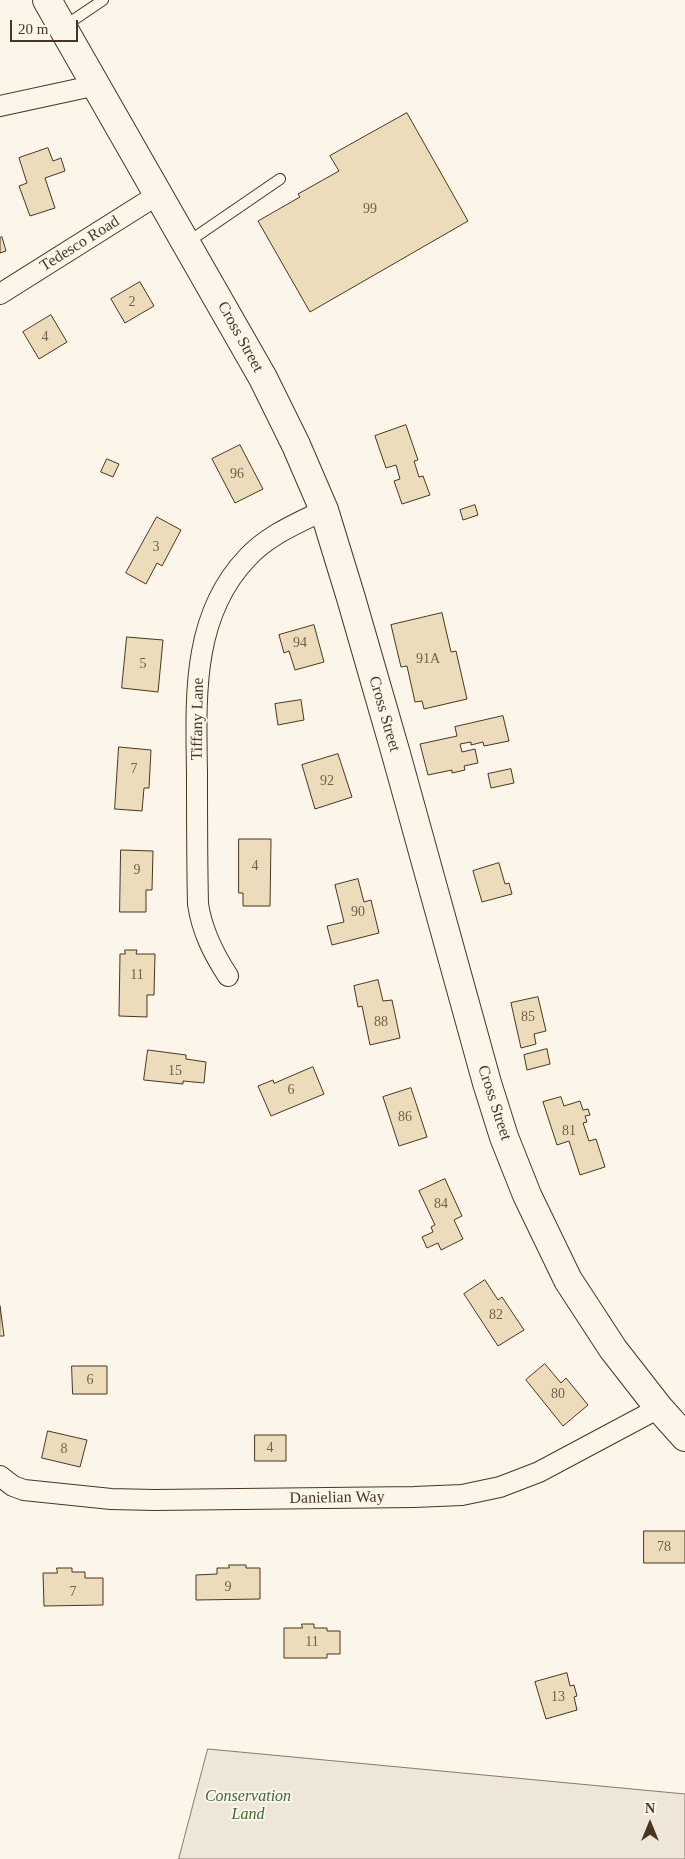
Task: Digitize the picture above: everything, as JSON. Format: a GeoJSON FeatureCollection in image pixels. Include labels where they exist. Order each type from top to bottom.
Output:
{"type":"FeatureCollection","features":[{"type":"Feature","properties":{"kind":"street","name":"Cross Street"},"geometry":{"type":"LineString","coordinates":[[48,0],[62,28],[97,85],[263,378],[296,444],[324,510],[396,754],[487,1083],[504,1137],[528,1195],[568,1280],[613,1349],[685,1438]]}},
{"type":"Feature","properties":{"kind":"street"},"geometry":{"type":"LineString","coordinates":[[0,106],[97,85]]}},
{"type":"Feature","properties":{"kind":"street","name":"Tedesco Road"},"geometry":{"type":"LineString","coordinates":[[0,294],[159,194]]}},
{"type":"Feature","properties":{"kind":"street","name":"Tiffany Lane"},"geometry":{"type":"LineString","coordinates":[[228,976],[211,948],[200,919],[198,904],[196,692],[201,651],[207,630],[223,592],[234,573],[247,558],[279,532],[324,510]]}},
{"type":"Feature","properties":{"kind":"street","name":"Danielian Way"},"geometry":{"type":"LineString","coordinates":[[0,1476],[13,1486],[24,1490],[120,1499],[462,1495],[500,1486],[539,1472],[659,1408]]}},
{"type":"Feature","properties":{"kind":"lane"},"geometry":{"type":"LineString","coordinates":[[62,28],[104,0]]}},
{"type":"Feature","properties":{"kind":"lane"},"geometry":{"type":"LineString","coordinates":[[187,242],[280,179]]}},
{"type":"Feature","properties":{"kind":"green space","name":"Conservation Land"},"geometry":{"type":"Polygon","coordinates":[[[208,1749],[685,1794],[685,1859],[179,1859],[208,1749]]]}},
{"type":"Feature","properties":{"kind":"building"},"geometry":{"type":"Polygon","coordinates":[[[407,113],[468,221],[310,312],[258,221],[300,197],[298,194],[339,171],[330,156],[407,113]]]}},
{"type":"Feature","properties":{"kind":"building"},"geometry":{"type":"Polygon","coordinates":[[[48,148],[53,161],[61,158],[65,171],[45,178],[55,208],[30,216],[19,186],[27,183],[19,158],[48,148]]]}},
{"type":"Feature","properties":{"kind":"building"},"geometry":{"type":"Polygon","coordinates":[[[2,237],[6,251],[0,253],[0,238],[2,237]]]}},
{"type":"Feature","properties":{"kind":"building"},"geometry":{"type":"Polygon","coordinates":[[[140,282],[154,306],[125,323],[111,299],[140,282]]]}},
{"type":"Feature","properties":{"kind":"building"},"geometry":{"type":"Polygon","coordinates":[[[51,315],[67,342],[39,359],[23,332],[51,315]]]}},
{"type":"Feature","properties":{"kind":"building"},"geometry":{"type":"Polygon","coordinates":[[[406,425],[418,460],[414,461],[419,477],[423,476],[430,495],[402,504],[394,481],[400,479],[396,465],[386,468],[375,436],[406,425]]]}},
{"type":"Feature","properties":{"kind":"building"},"geometry":{"type":"Polygon","coordinates":[[[240,445],[263,489],[235,503],[212,459],[240,445]]]}},
{"type":"Feature","properties":{"kind":"building"},"geometry":{"type":"Polygon","coordinates":[[[107,459],[119,464],[113,477],[101,472],[107,459]]]}},
{"type":"Feature","properties":{"kind":"building"},"geometry":{"type":"Polygon","coordinates":[[[475,505],[478,515],[463,520],[460,510],[475,505]]]}},
{"type":"Feature","properties":{"kind":"building"},"geometry":{"type":"Polygon","coordinates":[[[157,517],[181,530],[162,566],[157,563],[146,584],[126,573],[157,517]]]}},
{"type":"Feature","properties":{"kind":"building"},"geometry":{"type":"Polygon","coordinates":[[[442,613],[451,652],[456,651],[467,699],[424,709],[422,701],[415,702],[407,666],[401,667],[391,625],[442,613]]]}},
{"type":"Feature","properties":{"kind":"building"},"geometry":{"type":"Polygon","coordinates":[[[314,625],[324,662],[295,670],[289,651],[284,653],[279,635],[314,625]]]}},
{"type":"Feature","properties":{"kind":"building"},"geometry":{"type":"Polygon","coordinates":[[[127,637],[163,640],[158,692],[122,688],[127,637]]]}},
{"type":"Feature","properties":{"kind":"building"},"geometry":{"type":"Polygon","coordinates":[[[301,700],[304,720],[278,725],[275,704],[301,700]]]}},
{"type":"Feature","properties":{"kind":"building"},"geometry":{"type":"Polygon","coordinates":[[[503,716],[509,741],[484,746],[483,742],[471,745],[471,742],[460,744],[462,752],[475,749],[478,763],[464,766],[465,770],[452,773],[452,770],[428,775],[420,744],[457,736],[455,727],[503,716]]]}},
{"type":"Feature","properties":{"kind":"building"},"geometry":{"type":"Polygon","coordinates":[[[119,747],[151,750],[149,788],[144,788],[142,811],[115,809],[119,747]]]}},
{"type":"Feature","properties":{"kind":"building"},"geometry":{"type":"Polygon","coordinates":[[[338,754],[352,797],[315,809],[302,765],[338,754]]]}},
{"type":"Feature","properties":{"kind":"building"},"geometry":{"type":"Polygon","coordinates":[[[511,769],[514,783],[491,788],[488,774],[511,769]]]}},
{"type":"Feature","properties":{"kind":"building"},"geometry":{"type":"Polygon","coordinates":[[[239,839],[271,839],[270,906],[243,906],[243,893],[239,893],[239,839]]]}},
{"type":"Feature","properties":{"kind":"building"},"geometry":{"type":"Polygon","coordinates":[[[121,850],[153,851],[152,890],[146,890],[146,912],[120,912],[121,850]]]}},
{"type":"Feature","properties":{"kind":"building"},"geometry":{"type":"Polygon","coordinates":[[[499,863],[505,884],[509,883],[512,894],[482,902],[473,871],[499,863]]]}},
{"type":"Feature","properties":{"kind":"building"},"geometry":{"type":"Polygon","coordinates":[[[358,879],[364,902],[371,900],[379,933],[332,945],[327,926],[344,922],[335,885],[358,879]]]}},
{"type":"Feature","properties":{"kind":"building"},"geometry":{"type":"Polygon","coordinates":[[[125,950],[137,950],[136,954],[155,954],[154,995],[147,995],[147,1017],[119,1016],[120,954],[125,954],[125,950]]]}},
{"type":"Feature","properties":{"kind":"building"},"geometry":{"type":"Polygon","coordinates":[[[378,980],[383,1001],[392,1000],[400,1038],[370,1045],[362,1006],[358,1007],[354,986],[378,980]]]}},
{"type":"Feature","properties":{"kind":"building"},"geometry":{"type":"Polygon","coordinates":[[[538,997],[546,1031],[534,1034],[536,1044],[521,1048],[511,1003],[538,997]]]}},
{"type":"Feature","properties":{"kind":"building"},"geometry":{"type":"Polygon","coordinates":[[[547,1049],[550,1064],[527,1070],[524,1055],[547,1049]]]}},
{"type":"Feature","properties":{"kind":"building"},"geometry":{"type":"Polygon","coordinates":[[[148,1050],[186,1055],[186,1059],[206,1062],[204,1083],[183,1081],[183,1084],[144,1080],[148,1050]]]}},
{"type":"Feature","properties":{"kind":"building"},"geometry":{"type":"Polygon","coordinates":[[[313,1067],[324,1094],[271,1116],[258,1086],[273,1080],[274,1083],[313,1067]]]}},
{"type":"Feature","properties":{"kind":"building"},"geometry":{"type":"Polygon","coordinates":[[[411,1088],[427,1137],[399,1146],[383,1097],[411,1088]]]}},
{"type":"Feature","properties":{"kind":"building"},"geometry":{"type":"Polygon","coordinates":[[[561,1097],[564,1106],[580,1101],[583,1110],[588,1109],[590,1115],[585,1116],[587,1122],[583,1123],[589,1141],[596,1139],[605,1167],[580,1175],[569,1141],[557,1145],[543,1102],[561,1097]]]}},
{"type":"Feature","properties":{"kind":"building"},"geometry":{"type":"Polygon","coordinates":[[[445,1179],[462,1216],[454,1220],[463,1239],[441,1250],[438,1243],[427,1248],[422,1237],[433,1232],[431,1227],[435,1225],[419,1191],[445,1179]]]}},
{"type":"Feature","properties":{"kind":"building"},"geometry":{"type":"Polygon","coordinates":[[[485,1280],[498,1300],[502,1297],[524,1330],[498,1346],[464,1294],[485,1280]]]}},
{"type":"Feature","properties":{"kind":"building"},"geometry":{"type":"Polygon","coordinates":[[[0,1306],[4,1336],[0,1336],[0,1306]]]}},
{"type":"Feature","properties":{"kind":"building"},"geometry":{"type":"Polygon","coordinates":[[[545,1364],[561,1383],[566,1378],[588,1405],[563,1426],[526,1380],[545,1364]]]}},
{"type":"Feature","properties":{"kind":"building"},"geometry":{"type":"Polygon","coordinates":[[[72,1366],[107,1366],[107,1394],[73,1394],[72,1366]]]}},
{"type":"Feature","properties":{"kind":"building"},"geometry":{"type":"Polygon","coordinates":[[[48,1431],[87,1440],[80,1467],[42,1458],[48,1431]]]}},
{"type":"Feature","properties":{"kind":"building"},"geometry":{"type":"Polygon","coordinates":[[[255,1435],[286,1435],[286,1461],[255,1461],[255,1435]]]}},
{"type":"Feature","properties":{"kind":"building"},"geometry":{"type":"Polygon","coordinates":[[[644,1531],[685,1531],[685,1563],[644,1563],[644,1531]]]}},
{"type":"Feature","properties":{"kind":"building"},"geometry":{"type":"Polygon","coordinates":[[[229,1565],[246,1565],[246,1568],[260,1568],[260,1599],[196,1600],[196,1575],[217,1574],[217,1568],[229,1568],[229,1565]]]}},
{"type":"Feature","properties":{"kind":"building"},"geometry":{"type":"Polygon","coordinates":[[[57,1568],[72,1568],[72,1572],[85,1572],[85,1578],[103,1578],[103,1605],[44,1606],[43,1573],[57,1573],[57,1568]]]}},
{"type":"Feature","properties":{"kind":"building"},"geometry":{"type":"Polygon","coordinates":[[[302,1624],[314,1624],[314,1628],[327,1628],[327,1631],[340,1631],[340,1654],[327,1654],[327,1658],[284,1658],[284,1628],[302,1628],[302,1624]]]}},
{"type":"Feature","properties":{"kind":"building"},"geometry":{"type":"Polygon","coordinates":[[[567,1673],[570,1686],[574,1685],[577,1696],[574,1697],[577,1710],[546,1719],[535,1682],[567,1673]]]}}]}
